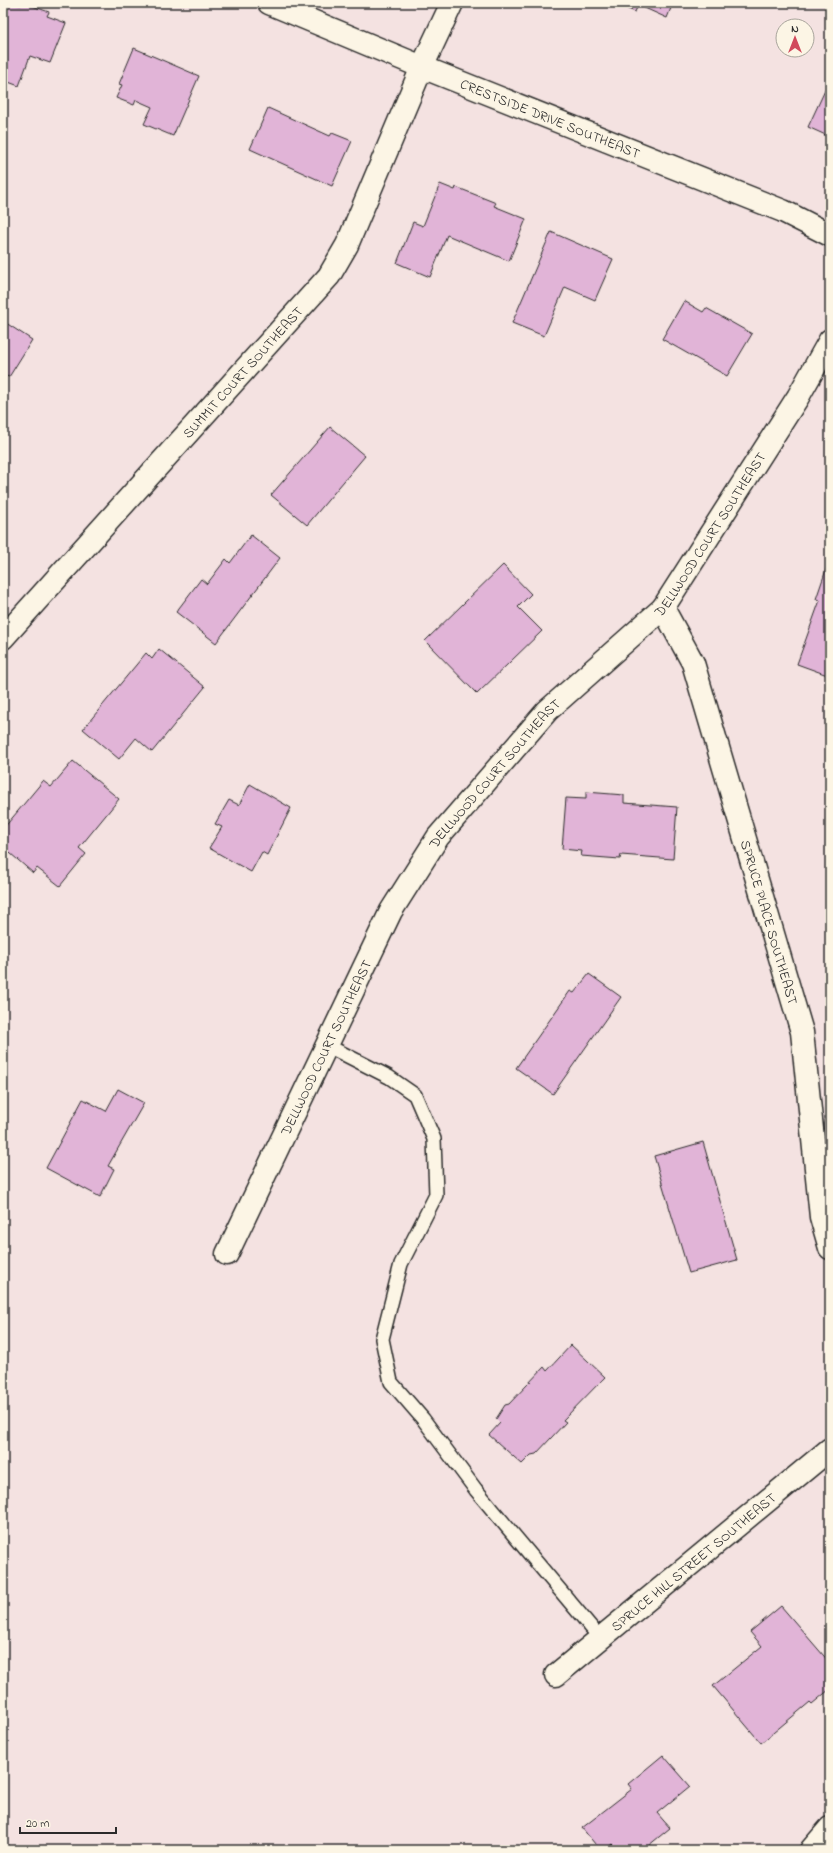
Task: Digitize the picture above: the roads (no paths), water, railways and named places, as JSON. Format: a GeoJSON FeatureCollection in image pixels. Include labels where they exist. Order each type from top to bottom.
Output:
{"type":"FeatureCollection","features":[{"type":"Feature","properties":{"kind":"street","name":"CRESTSIDE DRIVE SOUTHEAST"},"geometry":{"type":"LineString","coordinates":[[269,3],[422,67],[783,211],[830,235]]}},
{"type":"Feature","properties":{"kind":"street","name":"SUMMIT COURT SOUTHEAST"},"geometry":{"type":"LineString","coordinates":[[3,638],[329,276],[347,245],[422,67],[452,3]]}},
{"type":"Feature","properties":{"kind":"street","name":"DELLWOOD COURT SOUTHEAST"},"geometry":{"type":"LineString","coordinates":[[227,1254],[390,911],[438,837],[547,711],[662,608],[798,397],[830,340]]}},
{"type":"Feature","properties":{"kind":"street","name":"SPRUCE PLACE SOUTHEAST"},"geometry":{"type":"LineString","coordinates":[[662,608],[693,663],[802,1032],[822,1217],[830,1248]]}},
{"type":"Feature","properties":{"kind":"street","name":"SPRUCE HILL STREET SOUTHEAST"},"geometry":{"type":"LineString","coordinates":[[556,1675],[830,1449]]}},
{"type":"Feature","properties":{"kind":"street"},"geometry":{"type":"LineString","coordinates":[[811,1850],[830,1828]]}},
{"type":"Feature","properties":{"kind":"lane"},"geometry":{"type":"LineString","coordinates":[[326,1045],[389,1077],[414,1095],[434,1139],[436,1195],[401,1264],[382,1339],[391,1382],[423,1419],[476,1490],[600,1639]]}}]}
